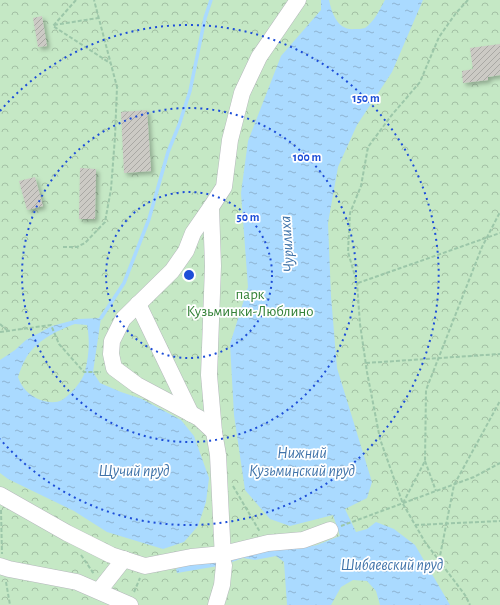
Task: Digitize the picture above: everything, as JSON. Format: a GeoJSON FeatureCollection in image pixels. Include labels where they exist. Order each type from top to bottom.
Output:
{"type":"FeatureCollection","features":[{"type":"Feature","properties":{"kind":"lane"},"geometry":{"type":"LineString","coordinates":[[214,432],[199,418],[138,385],[114,368],[111,354],[112,341],[123,319],[172,271],[186,251],[193,233],[224,187],[230,140],[242,93],[259,57],[298,0]]}},
{"type":"Feature","properties":{"kind":"lane"},"geometry":{"type":"LineString","coordinates":[[211,207],[213,266],[209,375],[214,432],[218,454],[223,559],[222,585],[216,605]]}},
{"type":"Feature","properties":{"kind":"lane"},"geometry":{"type":"LineString","coordinates":[[138,304],[192,414]]}},
{"type":"Feature","properties":{"kind":"lane"},"geometry":{"type":"LineString","coordinates":[[0,495],[67,533],[111,555],[145,566],[191,557],[223,559],[268,543],[303,540],[330,530]]}},
{"type":"Feature","properties":{"kind":"lane"},"geometry":{"type":"LineString","coordinates":[[102,587],[124,559]]}},
{"type":"Feature","properties":{"kind":"lane"},"geometry":{"type":"LineString","coordinates":[[1,566],[77,582],[130,605]]}},
{"type":"Feature","properties":{"kind":"path"},"geometry":{"type":"LineString","coordinates":[[53,26],[76,0]]}},
{"type":"Feature","properties":{"kind":"path"},"geometry":{"type":"LineString","coordinates":[[63,247],[77,247],[85,243],[105,222],[111,189],[117,87],[94,0]]}},
{"type":"Feature","properties":{"kind":"path"},"geometry":{"type":"LineString","coordinates":[[468,0],[456,12],[439,37],[420,82],[391,116],[368,147],[361,186],[350,213],[348,252],[357,283],[360,324],[380,439],[403,504],[425,542],[465,595],[470,605]]}},
{"type":"Feature","properties":{"kind":"path"},"geometry":{"type":"LineString","coordinates":[[53,26],[98,18]]}},
{"type":"Feature","properties":{"kind":"path"},"geometry":{"type":"LineString","coordinates":[[53,26],[110,63]]}},
{"type":"Feature","properties":{"kind":"path"},"geometry":{"type":"LineString","coordinates":[[436,491],[425,461],[426,390],[482,247],[500,212]]}},
{"type":"Feature","properties":{"kind":"path"},"geometry":{"type":"LineString","coordinates":[[357,283],[500,233]]}},
{"type":"Feature","properties":{"kind":"path"},"geometry":{"type":"LineString","coordinates":[[0,324],[8,331]]}},
{"type":"Feature","properties":{"kind":"path"},"geometry":{"type":"LineString","coordinates":[[0,332],[51,325],[59,344],[84,372],[94,372]]}},
{"type":"Feature","properties":{"kind":"path"},"geometry":{"type":"LineString","coordinates":[[366,363],[500,354]]}},
{"type":"Feature","properties":{"kind":"path"},"geometry":{"type":"LineString","coordinates":[[439,561],[454,485],[500,401]]}},
{"type":"Feature","properties":{"kind":"path"},"geometry":{"type":"LineString","coordinates":[[403,504],[425,461]]}},
{"type":"Feature","properties":{"kind":"path"},"geometry":{"type":"LineString","coordinates":[[350,523],[454,485],[474,477],[500,463]]}},
{"type":"Feature","properties":{"kind":"path"},"geometry":{"type":"LineString","coordinates":[[233,486],[268,543]]}},
{"type":"Feature","properties":{"kind":"path"},"geometry":{"type":"LineString","coordinates":[[0,495],[1,566],[10,605]]}},
{"type":"Feature","properties":{"kind":"path"},"geometry":{"type":"LineString","coordinates":[[415,525],[500,521]]}},
{"type":"Feature","properties":{"kind":"path"},"geometry":{"type":"LineString","coordinates":[[78,551],[102,587]]}},
{"type":"Feature","properties":{"kind":"path"},"geometry":{"type":"LineString","coordinates":[[130,605],[145,566]]}},
{"type":"Feature","properties":{"kind":"green space","name":"парк Кузьминки-Люблино"},"geometry":{"type":"Polygon","coordinates":[[[0,0],[500,0],[500,605],[0,605],[0,0]]]}},
{"type":"Feature","properties":{"kind":"water","name":"Нижний Кузьминский пруд"},"geometry":{"type":"Polygon","coordinates":[[[321,0],[329,0],[334,16],[340,24],[349,29],[355,29],[365,28],[376,15],[385,0],[423,0],[392,72],[357,125],[338,167],[328,223],[331,296],[337,368],[372,482],[367,498],[345,509],[356,532],[367,529],[376,522],[394,529],[415,545],[450,605],[380,605],[376,591],[367,581],[353,580],[341,587],[331,605],[287,605],[284,562],[276,556],[255,560],[243,558],[224,565],[177,573],[176,569],[187,565],[266,547],[298,549],[317,545],[340,536],[333,515],[290,526],[270,519],[245,490],[234,415],[230,344],[248,287],[241,193],[248,141],[281,56],[321,10],[321,0]]]}},
{"type":"Feature","properties":{"kind":"water","name":"Щучий пруд"},"geometry":{"type":"Polygon","coordinates":[[[101,318],[93,372],[100,383],[142,399],[181,420],[194,436],[209,478],[206,502],[198,526],[184,542],[163,549],[107,532],[74,511],[8,479],[0,473],[0,360],[15,350],[26,340],[52,326],[78,319],[101,318]],[[75,324],[53,333],[34,347],[24,362],[18,377],[28,393],[41,400],[56,402],[65,398],[76,387],[84,375],[87,360],[89,342],[87,325],[75,324]]]}},
{"type":"Feature","properties":{"kind":"building"},"geometry":{"type":"Polygon","coordinates":[[[42,16],[47,46],[38,47],[33,18],[42,16]]]}},
{"type":"Feature","properties":{"kind":"building"},"geometry":{"type":"Polygon","coordinates":[[[500,44],[500,75],[488,77],[488,80],[463,83],[462,71],[473,69],[470,48],[500,44]]]}},
{"type":"Feature","properties":{"kind":"building"},"geometry":{"type":"Polygon","coordinates":[[[147,110],[151,171],[124,173],[121,112],[147,110]]]}},
{"type":"Feature","properties":{"kind":"building"},"geometry":{"type":"Polygon","coordinates":[[[80,168],[96,169],[95,219],[79,219],[80,168]]]}},
{"type":"Feature","properties":{"kind":"building"},"geometry":{"type":"Polygon","coordinates":[[[35,177],[43,206],[27,210],[19,181],[35,177]]]}},
{"type":"Feature","properties":{"kind":"waterway"},"geometry":{"type":"LineString","coordinates":[[101,318],[124,283],[149,219],[168,152],[190,91],[205,18],[211,0]]}},
{"type":"Feature","properties":{"kind":"water label","name":"Чурилиха"},"geometry":{"type":"Point","coordinates":[286,244]}},
{"type":"Feature","properties":{"kind":"water label","name":"Шибаевский пруд"},"geometry":{"type":"Point","coordinates":[392,564]}}]}
